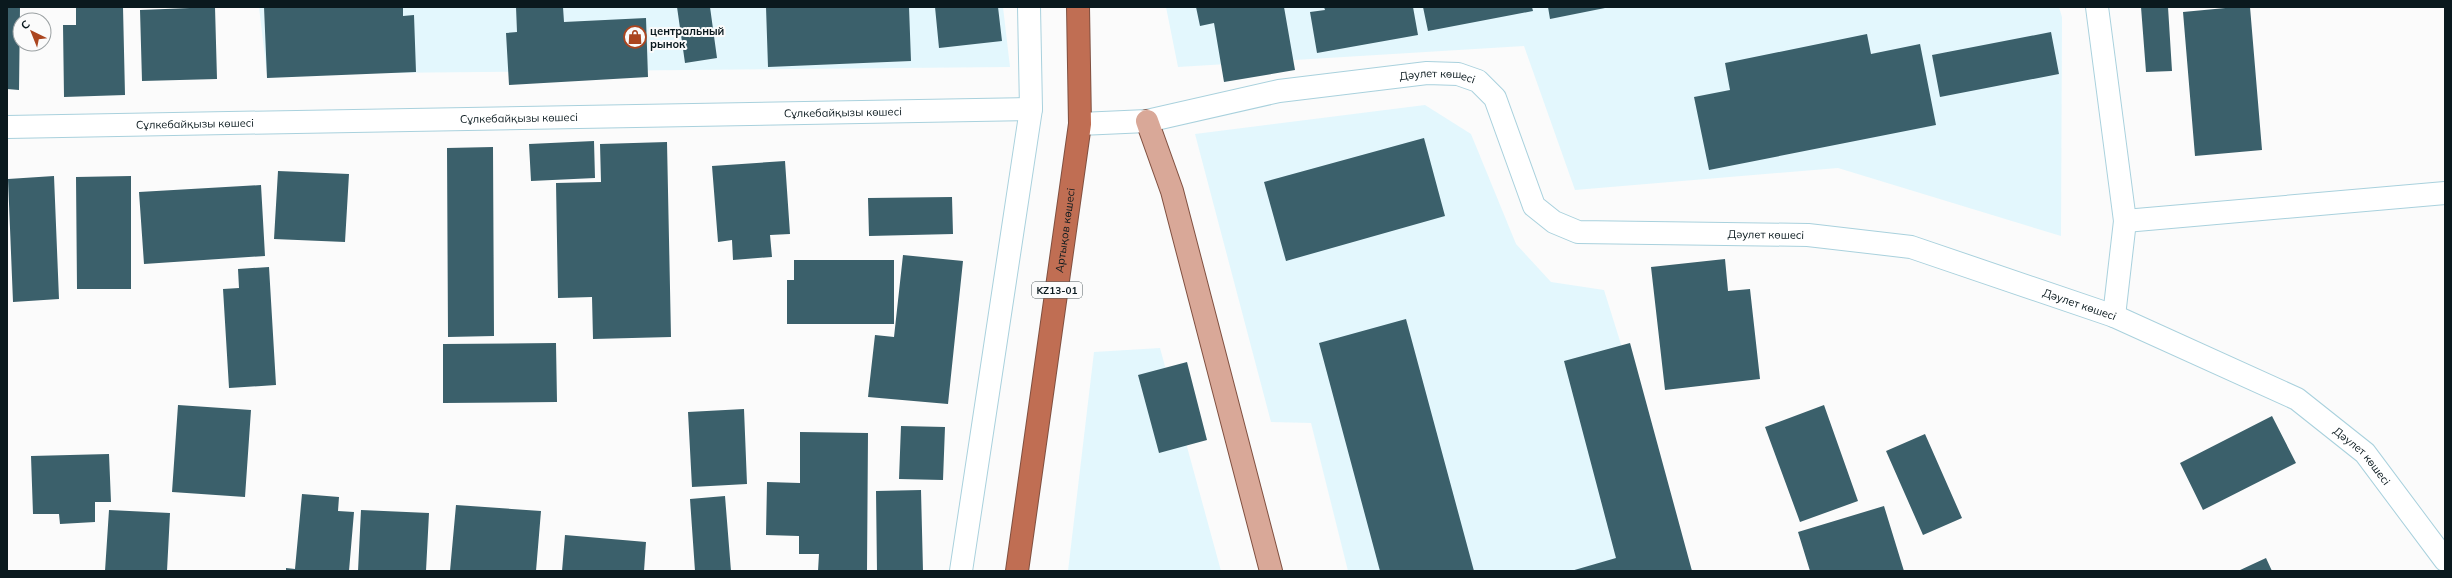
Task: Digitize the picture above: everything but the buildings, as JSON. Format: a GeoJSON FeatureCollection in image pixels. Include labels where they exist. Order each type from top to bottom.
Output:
{"type":"FeatureCollection","features":[{"type":"Feature","properties":{"kind":"highway","name":"Артықов көшесі"},"geometry":{"type":"LineString","coordinates":[[1017,571],[1080,124],[1078,7]]}},
{"type":"Feature","properties":{"kind":"main road"},"geometry":{"type":"LineString","coordinates":[[1147,121],[1172,192],[1271,571]]}},
{"type":"Feature","properties":{"kind":"street"},"geometry":{"type":"LineString","coordinates":[[961,571],[1031,109],[1029,7]]}},
{"type":"Feature","properties":{"kind":"street"},"geometry":{"type":"LineString","coordinates":[[2097,7],[2125,221],[2114,316]]}},
{"type":"Feature","properties":{"kind":"street","name":"Дәулет көшесі"},"geometry":{"type":"LineString","coordinates":[[1080,124],[1147,121],[1279,91],[1427,73],[1458,74],[1478,81],[1495,98],[1534,206],[1554,222],[1578,232],[1808,236],[1911,247],[2114,316],[2297,399],[2365,453],[2445,560]]}},
{"type":"Feature","properties":{"kind":"street","name":"Сұлкебайқызы көшесі"},"geometry":{"type":"LineString","coordinates":[[7,127],[1031,109]]}},
{"type":"Feature","properties":{"kind":"street"},"geometry":{"type":"LineString","coordinates":[[2125,221],[2445,193]]}},
{"type":"Feature","properties":{"kind":"shaded area","name":"центральный рынок"},"geometry":{"type":"Polygon","coordinates":[[[259,7],[1003,7],[1010,67],[267,74],[259,7]]]}},
{"type":"Feature","properties":{"kind":"shaded area"},"geometry":{"type":"Polygon","coordinates":[[[1166,7],[2059,7],[2062,17],[2061,236],[1838,168],[1575,190],[1524,46],[1178,67],[1166,7]]]}},
{"type":"Feature","properties":{"kind":"shaded area"},"geometry":{"type":"Polygon","coordinates":[[[1425,105],[1471,134],[1516,244],[1551,282],[1604,290],[1692,571],[1348,571],[1311,423],[1271,422],[1195,134],[1425,105]]]}},
{"type":"Feature","properties":{"kind":"shaded area"},"geometry":{"type":"Polygon","coordinates":[[[1160,348],[1221,571],[1068,571],[1094,352],[1160,348]]]}},
{"type":"Feature","properties":{"kind":"place","name":"центральный рынок"},"geometry":{"type":"Point","coordinates":[635,37]}}]}
